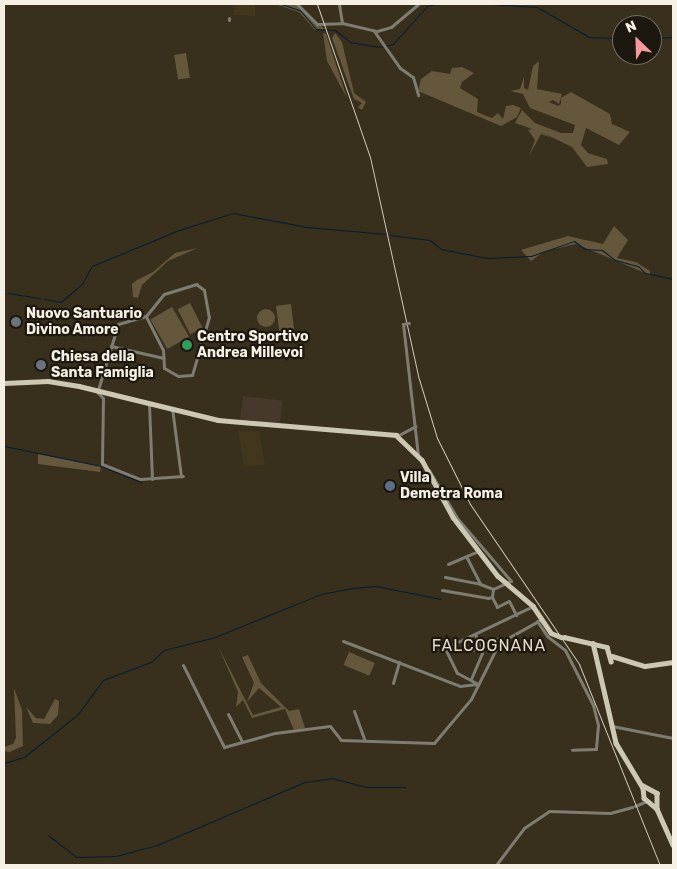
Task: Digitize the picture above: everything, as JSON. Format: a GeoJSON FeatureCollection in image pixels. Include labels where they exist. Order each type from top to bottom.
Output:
{"type":"FeatureCollection","features":[{"type":"Feature","properties":{"kind":"main road"},"geometry":{"type":"LineString","coordinates":[[4,383],[52,382],[96,390],[218,420],[397,436],[418,455],[429,470],[455,519],[506,584],[533,606],[540,620],[551,633],[593,643],[598,648],[611,726],[622,756],[641,784],[647,801],[657,809]]}},
{"type":"Feature","properties":{"kind":"main road"},"geometry":{"type":"LineString","coordinates":[[598,648],[607,647],[612,659]]}},
{"type":"Feature","properties":{"kind":"main road"},"geometry":{"type":"LineString","coordinates":[[602,664],[612,659],[649,667],[673,662]]}},
{"type":"Feature","properties":{"kind":"main road"},"geometry":{"type":"LineString","coordinates":[[641,784],[656,791],[657,809],[673,845]]}},
{"type":"Feature","properties":{"kind":"main road"},"geometry":{"type":"LineString","coordinates":[[644,792],[650,788]]}},
{"type":"Feature","properties":{"kind":"main road"},"geometry":{"type":"LineString","coordinates":[[647,801],[656,800]]}},
{"type":"Feature","properties":{"kind":"street"},"geometry":{"type":"LineString","coordinates":[[297,4],[317,24],[342,23],[374,31],[391,27],[418,4]]}},
{"type":"Feature","properties":{"kind":"street"},"geometry":{"type":"LineString","coordinates":[[339,4],[342,23]]}},
{"type":"Feature","properties":{"kind":"street"},"geometry":{"type":"LineString","coordinates":[[374,31],[400,68],[413,77],[418,95]]}},
{"type":"Feature","properties":{"kind":"street"},"geometry":{"type":"LineString","coordinates":[[146,316],[164,367],[169,372],[192,375],[209,318],[203,289],[194,284],[164,294],[146,316],[121,322],[116,327],[96,390],[103,399],[102,463],[136,478],[152,479],[182,476],[172,408]]}},
{"type":"Feature","properties":{"kind":"street"},"geometry":{"type":"LineString","coordinates":[[409,323],[403,324],[418,455]]}},
{"type":"Feature","properties":{"kind":"street"},"geometry":{"type":"LineString","coordinates":[[111,346],[162,358]]}},
{"type":"Feature","properties":{"kind":"street"},"geometry":{"type":"LineString","coordinates":[[149,404],[152,479]]}},
{"type":"Feature","properties":{"kind":"street"},"geometry":{"type":"LineString","coordinates":[[397,436],[416,426]]}},
{"type":"Feature","properties":{"kind":"street"},"geometry":{"type":"LineString","coordinates":[[448,564],[467,558],[479,551]]}},
{"type":"Feature","properties":{"kind":"street"},"geometry":{"type":"LineString","coordinates":[[467,558],[480,584]]}},
{"type":"Feature","properties":{"kind":"street"},"geometry":{"type":"LineString","coordinates":[[445,577],[480,584],[493,589],[506,584]]}},
{"type":"Feature","properties":{"kind":"street"},"geometry":{"type":"LineString","coordinates":[[493,589],[492,597],[497,607],[510,601],[516,615]]}},
{"type":"Feature","properties":{"kind":"street"},"geometry":{"type":"LineString","coordinates":[[442,590],[492,597]]}},
{"type":"Feature","properties":{"kind":"street"},"geometry":{"type":"LineString","coordinates":[[478,684],[457,673],[445,648],[533,606]]}},
{"type":"Feature","properties":{"kind":"street"},"geometry":{"type":"LineString","coordinates":[[183,665],[222,746],[330,726],[340,740],[364,739],[434,743],[471,699],[502,640],[540,620],[547,636],[565,650],[595,713],[596,750],[572,750]]}},
{"type":"Feature","properties":{"kind":"street"},"geometry":{"type":"LineString","coordinates":[[471,679],[482,656],[481,646],[475,634]]}},
{"type":"Feature","properties":{"kind":"street"},"geometry":{"type":"LineString","coordinates":[[473,650],[499,638]]}},
{"type":"Feature","properties":{"kind":"street"},"geometry":{"type":"LineString","coordinates":[[343,641],[460,686],[478,684]]}},
{"type":"Feature","properties":{"kind":"street"},"geometry":{"type":"LineString","coordinates":[[392,682],[399,662]]}},
{"type":"Feature","properties":{"kind":"street"},"geometry":{"type":"LineString","coordinates":[[354,711],[364,739]]}},
{"type":"Feature","properties":{"kind":"street"},"geometry":{"type":"LineString","coordinates":[[228,714],[242,742]]}},
{"type":"Feature","properties":{"kind":"street"},"geometry":{"type":"LineString","coordinates":[[611,726],[673,738]]}},
{"type":"Feature","properties":{"kind":"street"},"geometry":{"type":"LineString","coordinates":[[496,865],[524,828],[549,811],[610,813],[647,801]]}},
{"type":"Feature","properties":{"kind":"shaded area"},"geometry":{"type":"Polygon","coordinates":[[[235,4],[255,4],[255,16],[233,15],[235,4]]]}},
{"type":"Feature","properties":{"kind":"shaded area"},"geometry":{"type":"Polygon","coordinates":[[[275,4],[295,4],[325,29],[315,30],[299,12],[275,4]]]}},
{"type":"Feature","properties":{"kind":"shaded area"},"geometry":{"type":"Polygon","coordinates":[[[323,33],[326,34],[347,98],[327,61],[323,33]]]}},
{"type":"Feature","properties":{"kind":"shaded area"},"geometry":{"type":"Polygon","coordinates":[[[335,33],[342,42],[354,93],[366,102],[362,110],[358,107],[362,103],[354,99],[332,38],[335,33]]]}},
{"type":"Feature","properties":{"kind":"shaded area"},"geometry":{"type":"Polygon","coordinates":[[[186,53],[190,78],[178,80],[174,55],[186,53]]]}},
{"type":"Feature","properties":{"kind":"shaded area"},"geometry":{"type":"Polygon","coordinates":[[[539,61],[537,89],[562,94],[559,104],[553,100],[549,102],[558,106],[561,104],[561,98],[571,92],[610,114],[612,124],[630,132],[619,145],[586,128],[581,145],[588,153],[607,159],[608,164],[587,167],[572,147],[541,132],[552,138],[541,134],[529,156],[535,140],[528,130],[532,129],[515,123],[522,110],[535,123],[561,133],[573,133],[575,125],[530,108],[523,94],[510,91],[520,89],[524,77],[524,88],[528,90],[533,66],[539,61]]]}},
{"type":"Feature","properties":{"kind":"shaded area"},"geometry":{"type":"Polygon","coordinates":[[[462,67],[474,73],[462,82],[460,88],[478,99],[477,112],[492,118],[498,113],[503,119],[506,106],[513,105],[521,108],[517,117],[501,126],[418,91],[421,79],[432,71],[450,74],[452,68],[462,67]]]}},
{"type":"Feature","properties":{"kind":"shaded area"},"geometry":{"type":"Polygon","coordinates":[[[614,226],[628,240],[617,258],[636,262],[650,271],[650,275],[576,244],[545,251],[531,261],[521,250],[568,236],[603,244],[614,226]]]}},
{"type":"Feature","properties":{"kind":"shaded area"},"geometry":{"type":"Polygon","coordinates":[[[198,248],[168,261],[142,285],[138,298],[133,297],[132,284],[137,280],[153,272],[175,253],[198,248]]]}},
{"type":"Feature","properties":{"kind":"shaded area"},"geometry":{"type":"Polygon","coordinates":[[[190,303],[203,328],[190,334],[178,309],[190,303]]]}},
{"type":"Feature","properties":{"kind":"shaded area"},"geometry":{"type":"Polygon","coordinates":[[[291,304],[294,329],[279,331],[276,306],[291,304]]]}},
{"type":"Feature","properties":{"kind":"shaded area"},"geometry":{"type":"Polygon","coordinates":[[[172,307],[189,336],[167,349],[150,320],[172,307]]]}},
{"type":"Feature","properties":{"kind":"shaded area"},"geometry":{"type":"Polygon","coordinates":[[[262,309],[270,309],[275,314],[273,325],[262,327],[257,322],[257,314],[262,309]]]}},
{"type":"Feature","properties":{"kind":"shaded area"},"geometry":{"type":"Polygon","coordinates":[[[243,396],[283,401],[280,426],[240,421],[243,396]]]}},
{"type":"Feature","properties":{"kind":"shaded area"},"geometry":{"type":"Polygon","coordinates":[[[238,431],[259,431],[265,465],[244,466],[238,431]]]}},
{"type":"Feature","properties":{"kind":"shaded area"},"geometry":{"type":"Polygon","coordinates":[[[38,454],[101,466],[100,472],[38,464],[38,454]]]}},
{"type":"Feature","properties":{"kind":"shaded area"},"geometry":{"type":"Polygon","coordinates":[[[218,646],[253,715],[281,707],[259,688],[247,702],[254,683],[242,657],[248,655],[261,683],[289,711],[299,709],[305,728],[294,730],[285,709],[252,718],[243,700],[236,707],[238,692],[218,646]]]}},
{"type":"Feature","properties":{"kind":"shaded area"},"geometry":{"type":"Polygon","coordinates":[[[349,652],[375,663],[369,676],[344,665],[349,652]]]}},
{"type":"Feature","properties":{"kind":"shaded area"},"geometry":{"type":"Polygon","coordinates":[[[14,688],[22,710],[23,746],[10,752],[4,751],[4,747],[13,744],[16,738],[14,688]]]}},
{"type":"Feature","properties":{"kind":"shaded area"},"geometry":{"type":"Polygon","coordinates":[[[55,699],[59,701],[58,715],[50,724],[33,723],[26,707],[36,718],[44,719],[55,699]]]}},
{"type":"Feature","properties":{"kind":"waterway"},"geometry":{"type":"LineString","coordinates":[[281,4],[300,10],[316,29],[335,30],[350,42],[378,47],[393,44],[427,6],[436,4]]}},
{"type":"Feature","properties":{"kind":"waterway"},"geometry":{"type":"LineString","coordinates":[[488,4],[537,7],[589,37],[612,38]]}},
{"type":"Feature","properties":{"kind":"waterway"},"geometry":{"type":"LineString","coordinates":[[662,38],[673,37]]}},
{"type":"Feature","properties":{"kind":"waterway"},"geometry":{"type":"LineString","coordinates":[[92,266],[179,230],[233,213],[307,227],[386,234]]}},
{"type":"Feature","properties":{"kind":"waterway"},"geometry":{"type":"LineString","coordinates":[[390,235],[430,240],[441,249],[487,258],[531,256],[574,241],[585,249],[602,250],[615,260],[638,266],[645,273],[673,279]]}},
{"type":"Feature","properties":{"kind":"waterway"},"geometry":{"type":"LineString","coordinates":[[44,299],[61,302],[82,284],[91,267]]}},
{"type":"Feature","properties":{"kind":"waterway"},"geometry":{"type":"LineString","coordinates":[[8,293],[41,298]]}},
{"type":"Feature","properties":{"kind":"waterway"},"geometry":{"type":"LineString","coordinates":[[4,446],[101,466],[141,482]]}},
{"type":"Feature","properties":{"kind":"waterway"},"geometry":{"type":"LineString","coordinates":[[4,763],[24,757],[78,714],[103,680],[151,662],[164,650],[215,637],[321,594],[352,588],[376,586],[441,599]]}},
{"type":"Feature","properties":{"kind":"waterway"},"geometry":{"type":"LineString","coordinates":[[48,835],[76,857],[116,856],[157,845],[305,782],[332,778],[366,787],[405,787]]}},
{"type":"Feature","properties":{"kind":"railway"},"geometry":{"type":"LineString","coordinates":[[317,4],[370,157],[419,379],[437,438],[470,504],[579,664],[660,865]]}},
{"type":"Feature","properties":{"kind":"place","name":"Nuovo Santuario Divino Amore"},"geometry":{"type":"Point","coordinates":[16,322]}},
{"type":"Feature","properties":{"kind":"place","name":"Centro Sportivo Andrea Millevoi"},"geometry":{"type":"Point","coordinates":[187,345]}},
{"type":"Feature","properties":{"kind":"place","name":"Chiesa della Santa Famiglia"},"geometry":{"type":"Point","coordinates":[41,365]}},
{"type":"Feature","properties":{"kind":"place","name":"Villa Demetra Roma"},"geometry":{"type":"Point","coordinates":[390,486]}},
{"type":"Feature","properties":{"kind":"district","name":"FALCOGNANA"},"geometry":{"type":"Point","coordinates":[489,646]}}]}
